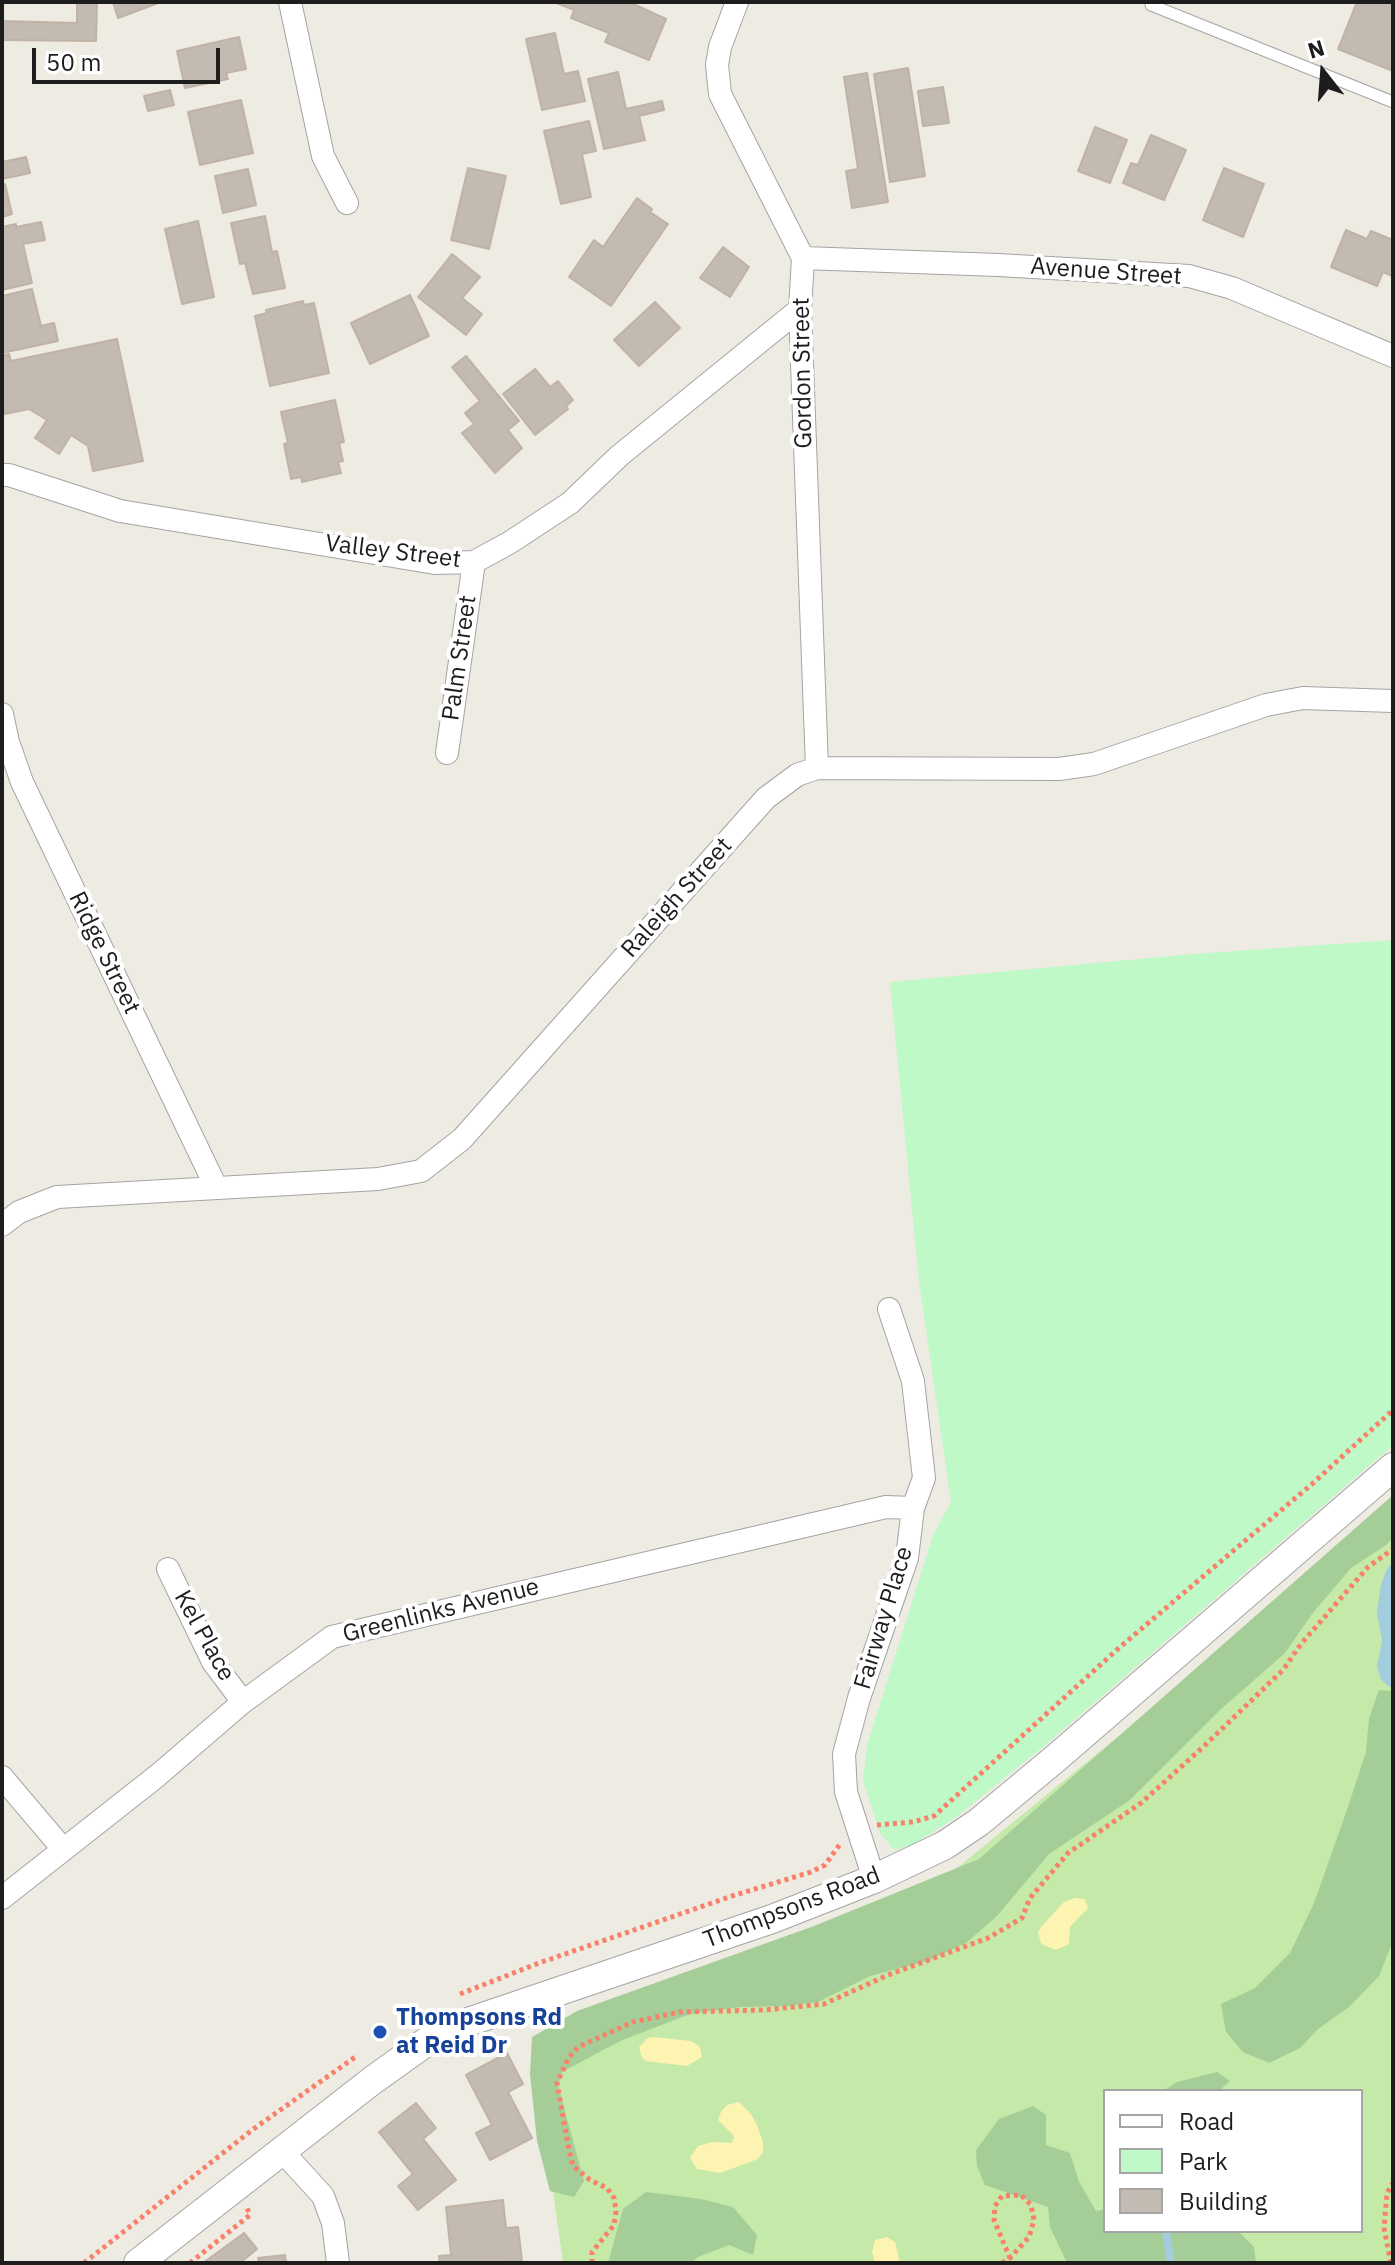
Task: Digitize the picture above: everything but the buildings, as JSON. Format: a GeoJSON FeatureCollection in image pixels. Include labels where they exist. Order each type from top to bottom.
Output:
{"type":"FeatureCollection","features":[{"type":"Feature","properties":{"kind":"street"},"geometry":{"type":"LineString","coordinates":[[290,2],[323,156],[347,203]]}},
{"type":"Feature","properties":{"kind":"street"},"geometry":{"type":"LineString","coordinates":[[737,2],[720,47],[717,65],[720,94],[803,258]]}},
{"type":"Feature","properties":{"kind":"street","name":"Gordon Street"},"geometry":{"type":"LineString","coordinates":[[803,258],[800,309],[817,768]]}},
{"type":"Feature","properties":{"kind":"street","name":"Avenue Street"},"geometry":{"type":"LineString","coordinates":[[803,258],[1189,276],[1232,288],[1393,356]]}},
{"type":"Feature","properties":{"kind":"street","name":"Valley Street"},"geometry":{"type":"LineString","coordinates":[[2,475],[120,511],[435,563],[474,562],[570,503],[619,456],[800,309]]}},
{"type":"Feature","properties":{"kind":"street","name":"Palm Street"},"geometry":{"type":"LineString","coordinates":[[447,753],[474,562]]}},
{"type":"Feature","properties":{"kind":"street","name":"Raleigh Street"},"geometry":{"type":"LineString","coordinates":[[11,1218],[57,1197],[378,1179],[421,1171],[462,1139],[766,798],[797,775],[817,768],[1059,769],[1094,764],[1266,705],[1303,698],[1393,701]]}},
{"type":"Feature","properties":{"kind":"street","name":"Ridge Street"},"geometry":{"type":"LineString","coordinates":[[2,714],[22,782],[216,1187]]}},
{"type":"Feature","properties":{"kind":"street","name":"Fairway Place"},"geometry":{"type":"LineString","coordinates":[[874,1879],[846,1792],[844,1754],[859,1698],[907,1558],[913,1508],[924,1478],[913,1381],[889,1309]]}},
{"type":"Feature","properties":{"kind":"street","name":"Thompsons Road"},"geometry":{"type":"LineString","coordinates":[[138,2263],[429,2040],[471,2021],[772,1919],[874,1879],[945,1845],[979,1822],[1393,1467]]}},
{"type":"Feature","properties":{"kind":"street","name":"Greenlinks Avenue"},"geometry":{"type":"LineString","coordinates":[[2,1898],[157,1776],[243,1702],[332,1637],[886,1507],[913,1508]]}},
{"type":"Feature","properties":{"kind":"street","name":"Kel Place"},"geometry":{"type":"LineString","coordinates":[[168,1569],[213,1662],[243,1702]]}},
{"type":"Feature","properties":{"kind":"street"},"geometry":{"type":"LineString","coordinates":[[2,1777],[63,1849]]}},
{"type":"Feature","properties":{"kind":"street"},"geometry":{"type":"LineString","coordinates":[[282,2151],[323,2196],[333,2223],[338,2263]]}},
{"type":"Feature","properties":{"kind":"lane"},"geometry":{"type":"LineString","coordinates":[[1151,5],[1393,102]]}},
{"type":"Feature","properties":{"kind":"path"},"geometry":{"type":"LineString","coordinates":[[876,1825],[913,1822],[934,1816],[1120,1647],[1312,1484],[1393,1410]]}},
{"type":"Feature","properties":{"kind":"path"},"geometry":{"type":"LineString","coordinates":[[592,2263],[592,2252],[614,2225],[616,2211],[614,2198],[607,2188],[590,2180],[573,2166],[569,2150],[557,2083],[568,2059],[578,2047],[633,2022],[680,2012],[764,2010],[824,2004],[888,1975],[988,1938],[1022,1918],[1030,1898],[1068,1853],[1141,1803],[1202,1748],[1283,1670],[1301,1644],[1368,1567],[1393,1549]]}},
{"type":"Feature","properties":{"kind":"path"},"geometry":{"type":"LineString","coordinates":[[84,2263],[228,2150]]}},
{"type":"Feature","properties":{"kind":"path"},"geometry":{"type":"LineString","coordinates":[[1391,2263],[1384,2228],[1387,2193],[1393,2183]]}},
{"type":"Feature","properties":{"kind":"path"},"geometry":{"type":"LineString","coordinates":[[1002,2263],[1012,2261],[1029,2237],[1034,2220],[1031,2205],[1021,2195],[1002,2196],[995,2206],[994,2220],[1012,2261]]}},
{"type":"Feature","properties":{"kind":"path"},"geometry":{"type":"LineString","coordinates":[[190,2263],[250,2215]]}},
{"type":"Feature","properties":{"kind":"green space"},"geometry":{"type":"Polygon","coordinates":[[[1393,940],[1393,1445],[1043,1747],[955,1818],[910,1846],[894,1850],[880,1833],[863,1781],[867,1745],[933,1535],[951,1502],[919,1282],[890,982],[1193,954],[1393,940]]]}},
{"type":"Feature","properties":{"kind":"green space"},"geometry":{"type":"Polygon","coordinates":[[[1393,1495],[1393,1538],[1351,1568],[1312,1614],[1285,1653],[1220,1710],[1130,1800],[1049,1854],[997,1916],[966,1943],[927,1961],[870,1976],[818,2002],[690,2014],[620,2041],[562,2072],[558,2086],[584,2181],[574,2197],[550,2191],[537,2141],[530,2074],[532,2037],[577,2011],[814,1926],[979,1859],[1393,1495]]]}},
{"type":"Feature","properties":{"kind":"green space"},"geometry":{"type":"Polygon","coordinates":[[[1393,1506],[1393,2263],[563,2263],[537,2076],[941,1881],[1316,1575],[1393,1506]]]}},
{"type":"Feature","properties":{"kind":"green space"},"geometry":{"type":"Polygon","coordinates":[[[1379,1690],[1393,1691],[1393,1941],[1379,1976],[1349,2007],[1318,2029],[1300,2048],[1269,2063],[1243,2052],[1226,2032],[1221,2004],[1255,1988],[1290,1953],[1314,1903],[1348,1807],[1366,1752],[1369,1718],[1379,1690]]]}},
{"type":"Feature","properties":{"kind":"green space"},"geometry":{"type":"Polygon","coordinates":[[[1217,2072],[1230,2081],[1221,2089],[1166,2089],[1177,2082],[1217,2072]]]}},
{"type":"Feature","properties":{"kind":"green space"},"geometry":{"type":"Polygon","coordinates":[[[1033,2106],[1046,2115],[1046,2145],[1070,2153],[1079,2182],[1096,2211],[1103,2209],[1103,2233],[1240,2233],[1254,2247],[1256,2263],[1067,2263],[1050,2227],[1048,2207],[985,2185],[977,2166],[976,2150],[999,2119],[1033,2106]]]}},
{"type":"Feature","properties":{"kind":"green space"},"geometry":{"type":"Polygon","coordinates":[[[646,2192],[701,2199],[733,2207],[757,2235],[753,2255],[729,2245],[698,2257],[691,2263],[608,2263],[623,2209],[646,2192]]]}},
{"type":"Feature","properties":{"kind":"sand"},"geometry":{"type":"Polygon","coordinates":[[[1075,1898],[1085,1899],[1088,1908],[1070,1927],[1069,1944],[1056,1950],[1041,1943],[1038,1933],[1041,1927],[1064,1902],[1075,1898]]]}},
{"type":"Feature","properties":{"kind":"sand"},"geometry":{"type":"Polygon","coordinates":[[[653,2037],[691,2041],[700,2047],[702,2057],[687,2066],[646,2061],[639,2047],[653,2037]]]}},
{"type":"Feature","properties":{"kind":"sand"},"geometry":{"type":"Polygon","coordinates":[[[739,2102],[757,2125],[763,2152],[758,2159],[720,2173],[697,2169],[690,2158],[698,2146],[712,2142],[732,2143],[734,2136],[718,2120],[727,2105],[739,2102]]]}},
{"type":"Feature","properties":{"kind":"sand"},"geometry":{"type":"Polygon","coordinates":[[[887,2237],[895,2242],[900,2263],[875,2263],[872,2252],[875,2240],[887,2237]]]}},
{"type":"Feature","properties":{"kind":"water"},"geometry":{"type":"Polygon","coordinates":[[[1393,1562],[1393,1687],[1381,1679],[1377,1667],[1382,1641],[1377,1613],[1381,1584],[1393,1562]]]}},
{"type":"Feature","properties":{"kind":"waterway"},"geometry":{"type":"LineString","coordinates":[[1166,2233],[1171,2263]]}},
{"type":"Feature","properties":{"kind":"place","name":"Thompsons Rd at Reid Dr"},"geometry":{"type":"Point","coordinates":[380,2032]}}]}
